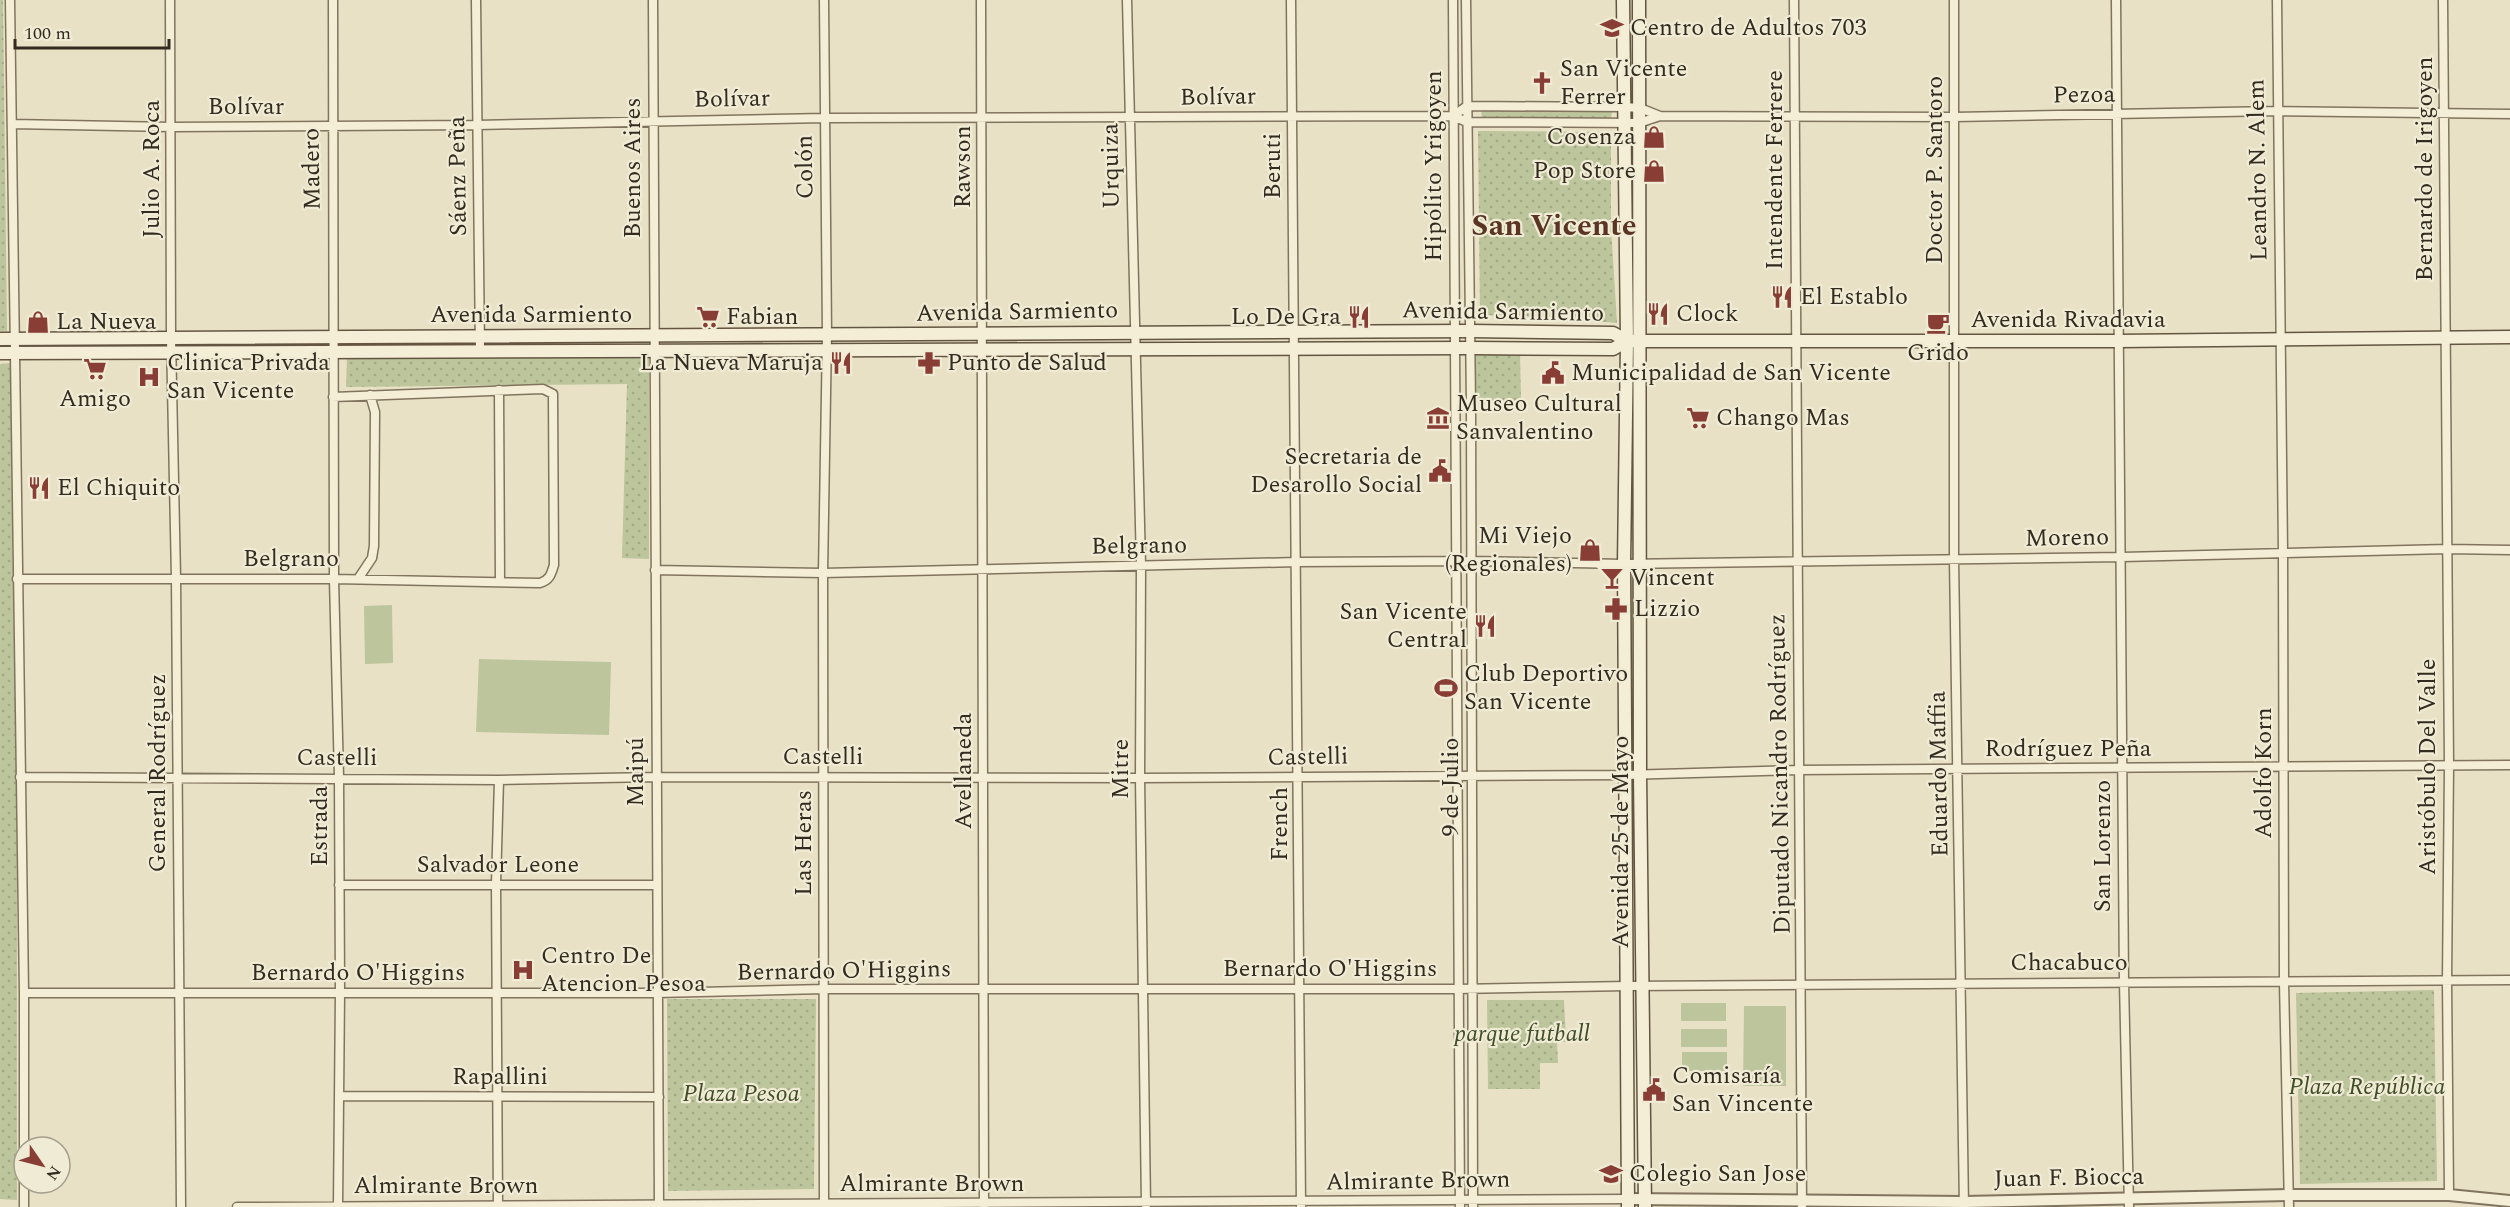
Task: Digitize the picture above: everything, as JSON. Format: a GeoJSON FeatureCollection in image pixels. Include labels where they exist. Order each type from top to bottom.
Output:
{"type":"FeatureCollection","features":[{"type":"Feature","properties":{"kind":"main road","name":"Avenida 25 de Mayo"},"geometry":{"type":"LineString","coordinates":[[1623,0],[1627,341],[1624,564],[1628,1203]]}},
{"type":"Feature","properties":{"kind":"main road","name":"Avenida 25 de Mayo"},"geometry":{"type":"LineString","coordinates":[[1639,0],[1642,564],[1640,774],[1645,1203]]}},
{"type":"Feature","properties":{"kind":"main road","name":"Avenida Sarmiento"},"geometry":{"type":"LineString","coordinates":[[0,339],[982,334],[1134,331],[1613,333],[1627,341]]}},
{"type":"Feature","properties":{"kind":"main road","name":"Avenida Rivadavia"},"geometry":{"type":"LineString","coordinates":[[1627,341],[2118,341],[2510,337]]}},
{"type":"Feature","properties":{"kind":"main road","name":"Avenida Sarmiento"},"geometry":{"type":"LineString","coordinates":[[0,353],[1612,349],[1627,341]]}},
{"type":"Feature","properties":{"kind":"street"},"geometry":{"type":"LineString","coordinates":[[10,0],[24,993],[24,1207]]}},
{"type":"Feature","properties":{"kind":"street","name":"Julio A. Roca"},"geometry":{"type":"LineString","coordinates":[[170,0],[171,338]]}},
{"type":"Feature","properties":{"kind":"street","name":"Madero"},"geometry":{"type":"LineString","coordinates":[[333,0],[331,126],[334,337]]}},
{"type":"Feature","properties":{"kind":"street","name":"Sáenz Peña"},"geometry":{"type":"LineString","coordinates":[[476,0],[480,351]]}},
{"type":"Feature","properties":{"kind":"street","name":"Buenos Aires"},"geometry":{"type":"LineString","coordinates":[[652,0],[653,336]]}},
{"type":"Feature","properties":{"kind":"street","name":"Colón"},"geometry":{"type":"LineString","coordinates":[[824,0],[827,334]]}},
{"type":"Feature","properties":{"kind":"street","name":"Rawson"},"geometry":{"type":"LineString","coordinates":[[981,0],[982,334]]}},
{"type":"Feature","properties":{"kind":"street","name":"Urquiza"},"geometry":{"type":"LineString","coordinates":[[1127,0],[1134,331]]}},
{"type":"Feature","properties":{"kind":"street","name":"Beruti"},"geometry":{"type":"LineString","coordinates":[[1291,0],[1294,332]]}},
{"type":"Feature","properties":{"kind":"street","name":"Hipólito Yrigoyen"},"geometry":{"type":"LineString","coordinates":[[1453,0],[1454,332]]}},
{"type":"Feature","properties":{"kind":"street","name":"Hipólito Yrigoyen"},"geometry":{"type":"LineString","coordinates":[[1466,0],[1470,332]]}},
{"type":"Feature","properties":{"kind":"street","name":"Intendente Ferrere"},"geometry":{"type":"LineString","coordinates":[[1794,0],[1795,340]]}},
{"type":"Feature","properties":{"kind":"street","name":"Doctor P. Santoro"},"geometry":{"type":"LineString","coordinates":[[1954,0],[1955,341]]}},
{"type":"Feature","properties":{"kind":"street","name":"San Lorenzo"},"geometry":{"type":"LineString","coordinates":[[2115,0],[2122,557],[2124,982],[2129,1202]]}},
{"type":"Feature","properties":{"kind":"street","name":"Leandro N. Alem"},"geometry":{"type":"LineString","coordinates":[[2277,0],[2276,111],[2280,339]]}},
{"type":"Feature","properties":{"kind":"street","name":"Bernardo de Irigoyen"},"geometry":{"type":"LineString","coordinates":[[2444,0],[2445,339]]}},
{"type":"Feature","properties":{"kind":"street"},"geometry":{"type":"LineString","coordinates":[[1453,116],[1467,106],[1623,107],[1640,108],[1660,116]]}},
{"type":"Feature","properties":{"kind":"street","name":"Pezoa"},"geometry":{"type":"LineString","coordinates":[[1660,116],[1954,117],[2276,111],[2510,114]]}},
{"type":"Feature","properties":{"kind":"street","name":"Bolívar"},"geometry":{"type":"LineString","coordinates":[[12,124],[172,127],[477,125],[824,118],[1292,116],[1453,116],[1467,122],[1639,123],[1660,116]]}},
{"type":"Feature","properties":{"kind":"street","name":"Mitre"},"geometry":{"type":"LineString","coordinates":[[1134,331],[1141,565],[1140,778],[1146,1204]]}},
{"type":"Feature","properties":{"kind":"street","name":"French"},"geometry":{"type":"LineString","coordinates":[[1294,332],[1301,1205]]}},
{"type":"Feature","properties":{"kind":"street","name":"9 de Julio"},"geometry":{"type":"LineString","coordinates":[[1454,332],[1460,1204]]}},
{"type":"Feature","properties":{"kind":"street","name":"9 de Julio"},"geometry":{"type":"LineString","coordinates":[[1470,332],[1473,1204]]}},
{"type":"Feature","properties":{"kind":"street","name":"Las Heras"},"geometry":{"type":"LineString","coordinates":[[824,1205],[823,573],[827,334]]}},
{"type":"Feature","properties":{"kind":"street","name":"Avellaneda"},"geometry":{"type":"LineString","coordinates":[[982,334],[984,1205]]}},
{"type":"Feature","properties":{"kind":"street","name":"Maipú"},"geometry":{"type":"LineString","coordinates":[[653,336],[658,1206]]}},
{"type":"Feature","properties":{"kind":"street","name":"Estrada"},"geometry":{"type":"LineString","coordinates":[[334,337],[334,579],[339,777],[340,992],[338,1207]]}},
{"type":"Feature","properties":{"kind":"street","name":"General Rodríguez"},"geometry":{"type":"LineString","coordinates":[[171,338],[176,578],[181,1207]]}},
{"type":"Feature","properties":{"kind":"street","name":"Adolfo Korn"},"geometry":{"type":"LineString","coordinates":[[2280,339],[2284,983],[2289,1207]]}},
{"type":"Feature","properties":{"kind":"street","name":"Aristóbulo Del Valle"},"geometry":{"type":"LineString","coordinates":[[2445,339],[2449,766],[2447,981],[2449,1195]]}},
{"type":"Feature","properties":{"kind":"street","name":"Diputado Nicandro Rodríguez"},"geometry":{"type":"LineString","coordinates":[[1795,340],[1802,1204]]}},
{"type":"Feature","properties":{"kind":"street","name":"Eduardo Maffia"},"geometry":{"type":"LineString","coordinates":[[1955,341],[1954,559],[1964,1204]]}},
{"type":"Feature","properties":{"kind":"street","name":"Belgrano"},"geometry":{"type":"LineString","coordinates":[[17,579],[546,581],[554,565],[553,394],[543,389],[499,390]]}},
{"type":"Feature","properties":{"kind":"street"},"geometry":{"type":"LineString","coordinates":[[333,397],[499,390],[500,582]]}},
{"type":"Feature","properties":{"kind":"street"},"geometry":{"type":"LineString","coordinates":[[358,579],[372,558],[374,546],[375,412],[370,395]]}},
{"type":"Feature","properties":{"kind":"street","name":"Moreno"},"geometry":{"type":"LineString","coordinates":[[1624,564],[2122,557],[2447,549],[2510,550]]}},
{"type":"Feature","properties":{"kind":"street","name":"Belgrano"},"geometry":{"type":"LineString","coordinates":[[655,570],[823,573],[1297,562],[1471,561],[1624,564]]}},
{"type":"Feature","properties":{"kind":"street","name":"Rodríguez Peña"},"geometry":{"type":"LineString","coordinates":[[1625,774],[1798,770],[2510,765]]}},
{"type":"Feature","properties":{"kind":"street","name":"Castelli"},"geometry":{"type":"LineString","coordinates":[[20,777],[339,777],[499,780],[655,777],[1140,778],[1625,774]]}},
{"type":"Feature","properties":{"kind":"street"},"geometry":{"type":"LineString","coordinates":[[498,1206],[496,884],[499,780]]}},
{"type":"Feature","properties":{"kind":"street","name":"Salvador Leone"},"geometry":{"type":"LineString","coordinates":[[339,885],[657,885]]}},
{"type":"Feature","properties":{"kind":"street","name":"Chacabuco"},"geometry":{"type":"LineString","coordinates":[[1628,986],[2510,980]]}},
{"type":"Feature","properties":{"kind":"street","name":"Bernardo O'Higgins"},"geometry":{"type":"LineString","coordinates":[[24,993],[657,993],[824,988],[1472,989],[1628,986]]}},
{"type":"Feature","properties":{"kind":"street","name":"Rapallini"},"geometry":{"type":"LineString","coordinates":[[340,1096],[659,1097]]}},
{"type":"Feature","properties":{"kind":"street","name":"Juan F. Biocca"},"geometry":{"type":"LineString","coordinates":[[1628,1203],[1964,1204],[2129,1202],[2289,1195],[2449,1195],[2510,1201]]}},
{"type":"Feature","properties":{"kind":"street","name":"Almirante Brown"},"geometry":{"type":"LineString","coordinates":[[237,1207],[1628,1203]]}},
{"type":"Feature","properties":{"kind":"green space"},"geometry":{"type":"Polygon","coordinates":[[[0,0],[3,0],[7,331],[0,331],[0,0]]]}},
{"type":"Feature","properties":{"kind":"green space"},"geometry":{"type":"Polygon","coordinates":[[[1481,109],[1612,111],[1611,119],[1482,118],[1481,109]]]}},
{"type":"Feature","properties":{"kind":"green space"},"geometry":{"type":"Polygon","coordinates":[[[1478,131],[1611,132],[1611,227],[1617,323],[1550,317],[1480,315],[1478,131]]]}},
{"type":"Feature","properties":{"kind":"green space"},"geometry":{"type":"Polygon","coordinates":[[[1520,353],[1521,401],[1475,402],[1475,354],[1520,353]]]}},
{"type":"Feature","properties":{"kind":"green space"},"geometry":{"type":"Polygon","coordinates":[[[649,356],[649,559],[622,558],[627,384],[346,387],[347,357],[649,356]]]}},
{"type":"Feature","properties":{"kind":"green space"},"geometry":{"type":"Polygon","coordinates":[[[1630,360],[1636,360],[1635,542],[1630,542],[1630,360]]]}},
{"type":"Feature","properties":{"kind":"green space"},"geometry":{"type":"Polygon","coordinates":[[[11,363],[17,579],[17,1135],[12,1135],[12,1195],[17,1195],[17,1200],[0,1199],[0,364],[11,363]]]}},
{"type":"Feature","properties":{"kind":"green space"},"geometry":{"type":"Polygon","coordinates":[[[1630,574],[1635,574],[1634,752],[1630,752],[1630,574]]]}},
{"type":"Feature","properties":{"kind":"green space"},"geometry":{"type":"Polygon","coordinates":[[[392,605],[393,663],[365,664],[364,606],[392,605]]]}},
{"type":"Feature","properties":{"kind":"green space"},"geometry":{"type":"Polygon","coordinates":[[[479,659],[611,662],[609,735],[476,732],[479,659]]]}},
{"type":"Feature","properties":{"kind":"green space","name":"Plaza República"},"geometry":{"type":"Polygon","coordinates":[[[2434,990],[2437,1181],[2300,1184],[2296,993],[2434,990]]]}},
{"type":"Feature","properties":{"kind":"green space","name":"Plaza Pesoa"},"geometry":{"type":"Polygon","coordinates":[[[667,999],[816,999],[814,1189],[668,1191],[667,999]]]}},
{"type":"Feature","properties":{"kind":"green space","name":"parque futball"},"geometry":{"type":"Polygon","coordinates":[[[1487,1000],[1564,1000],[1566,1042],[1557,1042],[1558,1063],[1540,1063],[1540,1089],[1488,1089],[1487,1000]]]}},
{"type":"Feature","properties":{"kind":"green space"},"geometry":{"type":"Polygon","coordinates":[[[1681,1003],[1726,1003],[1726,1021],[1681,1021],[1681,1003]]]}},
{"type":"Feature","properties":{"kind":"green space"},"geometry":{"type":"Polygon","coordinates":[[[1744,1006],[1786,1006],[1786,1086],[1743,1086],[1744,1006]]]}},
{"type":"Feature","properties":{"kind":"green space"},"geometry":{"type":"Polygon","coordinates":[[[1681,1029],[1727,1029],[1727,1047],[1681,1047],[1681,1029]]]}},
{"type":"Feature","properties":{"kind":"green space"},"geometry":{"type":"Polygon","coordinates":[[[1682,1052],[1727,1052],[1727,1071],[1682,1071],[1682,1052]]]}},
{"type":"Feature","properties":{"kind":"place","name":"Centro de Adultos 703"},"geometry":{"type":"Point","coordinates":[1612,28]}},
{"type":"Feature","properties":{"kind":"place","name":"San Vicente Ferrer"},"geometry":{"type":"Point","coordinates":[1542,83]}},
{"type":"Feature","properties":{"kind":"place","name":"Cosenza"},"geometry":{"type":"Point","coordinates":[1654,137]}},
{"type":"Feature","properties":{"kind":"place","name":"Pop Store"},"geometry":{"type":"Point","coordinates":[1654,171]}},
{"type":"Feature","properties":{"kind":"place","name":"El Establo"},"geometry":{"type":"Point","coordinates":[1782,297]}},
{"type":"Feature","properties":{"kind":"place","name":"Clock"},"geometry":{"type":"Point","coordinates":[1658,314]}},
{"type":"Feature","properties":{"kind":"place","name":"Fabian"},"geometry":{"type":"Point","coordinates":[708,317]}},
{"type":"Feature","properties":{"kind":"place","name":"Lo De Gra"},"geometry":{"type":"Point","coordinates":[1359,317]}},
{"type":"Feature","properties":{"kind":"place","name":"La Nueva"},"geometry":{"type":"Point","coordinates":[38,322]}},
{"type":"Feature","properties":{"kind":"place","name":"Grido"},"geometry":{"type":"Point","coordinates":[1938,323]}},
{"type":"Feature","properties":{"kind":"place","name":"La Nueva Maruja"},"geometry":{"type":"Point","coordinates":[841,363]}},
{"type":"Feature","properties":{"kind":"place","name":"Punto de Salud"},"geometry":{"type":"Point","coordinates":[929,363]}},
{"type":"Feature","properties":{"kind":"place","name":"Amigo"},"geometry":{"type":"Point","coordinates":[95,369]}},
{"type":"Feature","properties":{"kind":"place","name":"Municipalidad de San Vicente"},"geometry":{"type":"Point","coordinates":[1553,373]}},
{"type":"Feature","properties":{"kind":"place","name":"Clinica Privada San Vicente"},"geometry":{"type":"Point","coordinates":[149,377]}},
{"type":"Feature","properties":{"kind":"place","name":"Museo Cultural Sanvalentino"},"geometry":{"type":"Point","coordinates":[1438,418]}},
{"type":"Feature","properties":{"kind":"place","name":"Chango Mas"},"geometry":{"type":"Point","coordinates":[1698,418]}},
{"type":"Feature","properties":{"kind":"place","name":"Secretaria de Desarollo Social"},"geometry":{"type":"Point","coordinates":[1440,471]}},
{"type":"Feature","properties":{"kind":"place","name":"El Chiquito"},"geometry":{"type":"Point","coordinates":[39,488]}},
{"type":"Feature","properties":{"kind":"place","name":"Mi Viejo (Regionales)"},"geometry":{"type":"Point","coordinates":[1590,550]}},
{"type":"Feature","properties":{"kind":"place","name":"Vincent"},"geometry":{"type":"Point","coordinates":[1612,578]}},
{"type":"Feature","properties":{"kind":"place","name":"Lizzio"},"geometry":{"type":"Point","coordinates":[1616,609]}},
{"type":"Feature","properties":{"kind":"place","name":"San Vicente Central"},"geometry":{"type":"Point","coordinates":[1485,626]}},
{"type":"Feature","properties":{"kind":"place","name":"Club Deportivo San Vicente"},"geometry":{"type":"Point","coordinates":[1446,688]}},
{"type":"Feature","properties":{"kind":"place","name":"Centro De Atencion Pesoa"},"geometry":{"type":"Point","coordinates":[523,970]}},
{"type":"Feature","properties":{"kind":"place","name":"Comisaría San Vincente"},"geometry":{"type":"Point","coordinates":[1654,1090]}},
{"type":"Feature","properties":{"kind":"place","name":"Colegio San Jose"},"geometry":{"type":"Point","coordinates":[1611,1174]}},
{"type":"Feature","properties":{"kind":"district","name":"San Vicente"},"geometry":{"type":"Point","coordinates":[1554,226]}}]}
